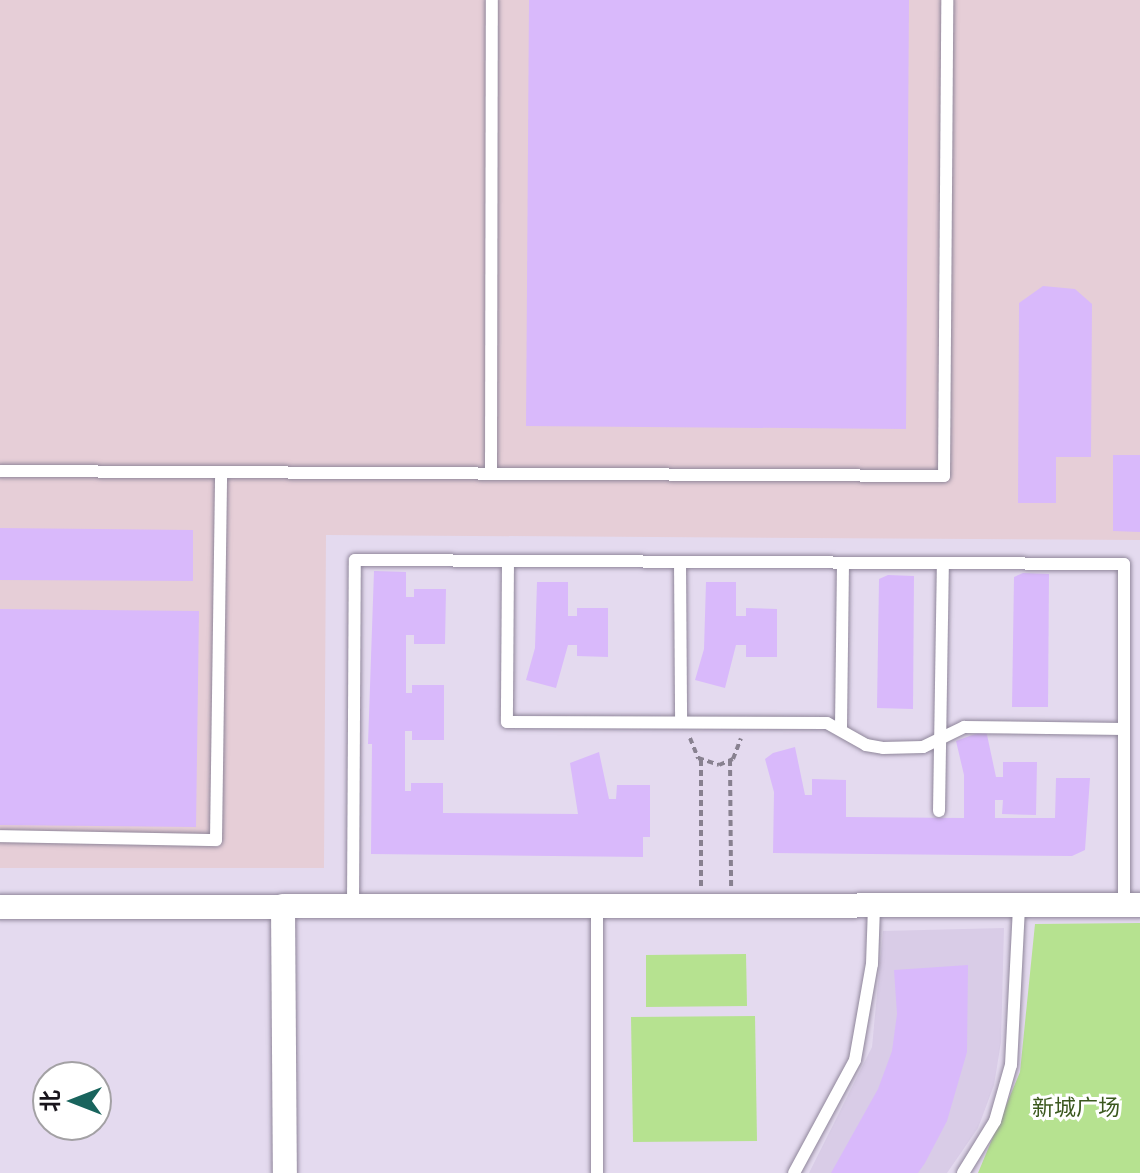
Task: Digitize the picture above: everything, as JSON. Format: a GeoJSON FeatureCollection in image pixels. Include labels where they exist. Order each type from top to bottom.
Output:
{"type":"FeatureCollection","features":[{"type":"Feature","properties":{"kind":"street"},"geometry":{"type":"LineString","coordinates":[[0,907],[1132,905]]}},
{"type":"Feature","properties":{"kind":"street"},"geometry":{"type":"LineString","coordinates":[[283,906],[285,1173]]}},
{"type":"Feature","properties":{"kind":"lane"},"geometry":{"type":"LineString","coordinates":[[491,474],[492,0]]}},
{"type":"Feature","properties":{"kind":"lane"},"geometry":{"type":"LineString","coordinates":[[0,471],[944,476],[947,0]]}},
{"type":"Feature","properties":{"kind":"lane"},"geometry":{"type":"LineString","coordinates":[[0,836],[216,840],[221,472]]}},
{"type":"Feature","properties":{"kind":"lane"},"geometry":{"type":"LineString","coordinates":[[353,906],[355,560],[1124,564],[1124,729],[1132,905]]}},
{"type":"Feature","properties":{"kind":"lane"},"geometry":{"type":"LineString","coordinates":[[508,561],[507,722],[732,721],[841,727],[859,741],[883,748],[917,748],[964,727],[1124,729]]}},
{"type":"Feature","properties":{"kind":"lane"},"geometry":{"type":"LineString","coordinates":[[680,562],[681,722]]}},
{"type":"Feature","properties":{"kind":"lane"},"geometry":{"type":"LineString","coordinates":[[841,727],[843,563]]}},
{"type":"Feature","properties":{"kind":"lane"},"geometry":{"type":"LineString","coordinates":[[939,811],[943,563]]}},
{"type":"Feature","properties":{"kind":"lane"},"geometry":{"type":"LineString","coordinates":[[963,1173],[995,1121],[1011,1065],[1019,905]]}},
{"type":"Feature","properties":{"kind":"lane"},"geometry":{"type":"LineString","coordinates":[[597,906],[597,1173]]}},
{"type":"Feature","properties":{"kind":"lane"},"geometry":{"type":"LineString","coordinates":[[794,1173],[855,1060],[869,986],[874,906]]}},
{"type":"Feature","properties":{"kind":"path"},"geometry":{"type":"LineString","coordinates":[[731,906],[730,760],[741,739],[732,721]]}},
{"type":"Feature","properties":{"kind":"path"},"geometry":{"type":"LineString","coordinates":[[697,722],[690,744],[701,760],[712,765],[730,760]]}},
{"type":"Feature","properties":{"kind":"path"},"geometry":{"type":"LineString","coordinates":[[701,760],[701,906]]}},
{"type":"Feature","properties":{"kind":"shaded area"},"geometry":{"type":"Polygon","coordinates":[[[0,0],[1140,0],[1140,540],[326,535],[324,868],[0,868],[0,0]]]}},
{"type":"Feature","properties":{"kind":"shaded area"},"geometry":{"type":"Polygon","coordinates":[[[1004,928],[1001,1042],[994,1085],[978,1128],[947,1173],[809,1173],[872,1047],[883,931],[1004,928]]]}},
{"type":"Feature","properties":{"kind":"green space","name":"新城广场"},"geometry":{"type":"Polygon","coordinates":[[[1140,923],[1140,1173],[978,1173],[1020,1072],[1035,924],[1140,923]]]}},
{"type":"Feature","properties":{"kind":"green space"},"geometry":{"type":"Polygon","coordinates":[[[746,954],[747,1006],[646,1007],[646,955],[746,954]]]}},
{"type":"Feature","properties":{"kind":"green space"},"geometry":{"type":"Polygon","coordinates":[[[755,1016],[757,1141],[633,1142],[631,1017],[755,1016]]]}},
{"type":"Feature","properties":{"kind":"building"},"geometry":{"type":"Polygon","coordinates":[[[529,0],[909,0],[906,429],[526,426],[529,0]]]}},
{"type":"Feature","properties":{"kind":"building"},"geometry":{"type":"Polygon","coordinates":[[[1043,286],[1075,289],[1092,304],[1091,457],[1056,457],[1056,503],[1018,503],[1019,303],[1043,286]]]}},
{"type":"Feature","properties":{"kind":"building"},"geometry":{"type":"Polygon","coordinates":[[[1113,455],[1140,455],[1140,532],[1113,531],[1113,455]]]}},
{"type":"Feature","properties":{"kind":"building"},"geometry":{"type":"Polygon","coordinates":[[[0,528],[193,530],[193,581],[0,580],[0,528]]]}},
{"type":"Feature","properties":{"kind":"building"},"geometry":{"type":"Polygon","coordinates":[[[374,571],[406,572],[406,597],[414,597],[414,589],[446,589],[445,644],[414,644],[414,635],[406,635],[406,693],[412,693],[412,685],[444,685],[444,740],[412,740],[412,731],[405,731],[405,791],[411,791],[411,783],[443,783],[443,813],[578,814],[570,763],[599,752],[609,799],[616,799],[617,785],[650,785],[650,837],[643,837],[643,857],[371,854],[372,744],[368,744],[374,571]]]}},
{"type":"Feature","properties":{"kind":"building"},"geometry":{"type":"Polygon","coordinates":[[[1023,573],[1049,574],[1048,707],[1012,707],[1014,577],[1023,573]]]}},
{"type":"Feature","properties":{"kind":"building"},"geometry":{"type":"Polygon","coordinates":[[[888,575],[914,576],[913,709],[877,708],[879,579],[888,575]]]}},
{"type":"Feature","properties":{"kind":"building"},"geometry":{"type":"Polygon","coordinates":[[[537,582],[568,582],[568,616],[577,616],[577,608],[608,608],[608,657],[577,656],[577,645],[568,645],[556,688],[526,680],[535,648],[537,582]]]}},
{"type":"Feature","properties":{"kind":"building"},"geometry":{"type":"Polygon","coordinates":[[[706,582],[736,582],[736,616],[746,616],[746,608],[777,609],[777,657],[746,657],[746,645],[736,645],[725,688],[695,680],[704,649],[706,582]]]}},
{"type":"Feature","properties":{"kind":"building"},"geometry":{"type":"Polygon","coordinates":[[[0,609],[199,611],[196,827],[0,825],[0,609]]]}},
{"type":"Feature","properties":{"kind":"building"},"geometry":{"type":"Polygon","coordinates":[[[986,730],[996,777],[1003,777],[1003,762],[1037,762],[1036,815],[1002,814],[1003,800],[995,800],[995,818],[1055,818],[1056,778],[1090,778],[1085,850],[1072,856],[773,853],[774,792],[765,759],[773,753],[795,747],[805,795],[812,795],[812,779],[846,780],[846,817],[964,818],[964,775],[956,741],[986,730]]]}},
{"type":"Feature","properties":{"kind":"building"},"geometry":{"type":"Polygon","coordinates":[[[968,965],[967,1052],[947,1121],[925,1163],[918,1173],[831,1173],[878,1089],[892,1051],[897,1014],[894,970],[968,965]]]}}]}
